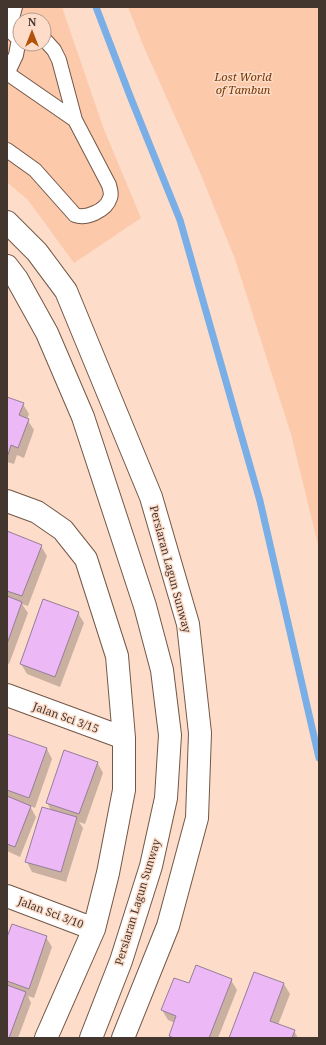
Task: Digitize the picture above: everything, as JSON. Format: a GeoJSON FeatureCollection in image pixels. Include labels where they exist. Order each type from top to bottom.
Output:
{"type":"FeatureCollection","features":[{"type":"Feature","properties":{"kind":"main road","name":"Persiaran Lagun Sunway"},"geometry":{"type":"LineString","coordinates":[[7,222],[37,252],[66,291],[151,497],[188,624],[200,733],[197,818],[168,926],[123,1038]]}},
{"type":"Feature","properties":{"kind":"main road","name":"Persiaran Lagun Sunway"},"geometry":{"type":"LineString","coordinates":[[7,266],[17,279],[47,333],[83,417],[145,606],[162,670],[170,735],[166,798],[151,866],[121,961],[91,1038]]}},
{"type":"Feature","properties":{"kind":"main road"},"geometry":{"type":"LineString","coordinates":[[7,501],[38,512],[63,530],[86,559],[117,656],[124,738],[124,790],[108,873],[94,929],[46,1038]]}},
{"type":"Feature","properties":{"kind":"main road","name":"Jalan Sci 3/15"},"geometry":{"type":"LineString","coordinates":[[7,695],[124,738]]}},
{"type":"Feature","properties":{"kind":"main road","name":"Jalan Sci 3/10"},"geometry":{"type":"LineString","coordinates":[[7,896],[94,929]]}},
{"type":"Feature","properties":{"kind":"lane"},"geometry":{"type":"LineString","coordinates":[[7,150],[35,170],[75,215],[80,217],[92,214],[107,204],[111,192],[109,185],[75,120],[63,72],[59,60],[52,48]]}},
{"type":"Feature","properties":{"kind":"lane"},"geometry":{"type":"LineString","coordinates":[[16,52],[16,56],[7,73],[75,120]]}},
{"type":"Feature","properties":{"kind":"green space"},"geometry":{"type":"Polygon","coordinates":[[[7,7],[62,7],[103,127],[141,218],[74,263],[28,200],[7,182],[7,7]]]}},
{"type":"Feature","properties":{"kind":"green space","name":"Lost World of Tambun"},"geometry":{"type":"Polygon","coordinates":[[[128,7],[319,7],[319,549],[291,434],[235,259],[199,170],[143,45],[128,7]]]}},
{"type":"Feature","properties":{"kind":"building"},"geometry":{"type":"Polygon","coordinates":[[[7,397],[24,403],[19,415],[29,419],[18,448],[11,445],[8,455],[7,454],[7,397]]]}},
{"type":"Feature","properties":{"kind":"building"},"geometry":{"type":"Polygon","coordinates":[[[7,531],[42,545],[22,596],[7,591],[7,531]]]}},
{"type":"Feature","properties":{"kind":"building"},"geometry":{"type":"Polygon","coordinates":[[[7,596],[22,602],[7,644],[7,596]]]}},
{"type":"Feature","properties":{"kind":"building"},"geometry":{"type":"Polygon","coordinates":[[[43,599],[79,612],[55,677],[20,664],[43,599]]]}},
{"type":"Feature","properties":{"kind":"building"},"geometry":{"type":"Polygon","coordinates":[[[7,734],[47,748],[29,798],[7,790],[7,734]]]}},
{"type":"Feature","properties":{"kind":"building"},"geometry":{"type":"Polygon","coordinates":[[[64,750],[98,762],[79,814],[46,803],[64,750]]]}},
{"type":"Feature","properties":{"kind":"building"},"geometry":{"type":"Polygon","coordinates":[[[7,796],[31,806],[15,847],[7,844],[7,796]]]}},
{"type":"Feature","properties":{"kind":"building"},"geometry":{"type":"Polygon","coordinates":[[[42,807],[77,817],[61,872],[25,862],[42,807]]]}},
{"type":"Feature","properties":{"kind":"building"},"geometry":{"type":"Polygon","coordinates":[[[12,924],[47,936],[29,989],[7,981],[7,937],[12,924]]]}},
{"type":"Feature","properties":{"kind":"building"},"geometry":{"type":"Polygon","coordinates":[[[196,965],[232,979],[209,1038],[174,1038],[169,1036],[176,1016],[161,1010],[174,978],[189,983],[196,965]]]}},
{"type":"Feature","properties":{"kind":"building"},"geometry":{"type":"Polygon","coordinates":[[[254,972],[284,983],[270,1021],[295,1030],[292,1038],[229,1038],[254,972]]]}},
{"type":"Feature","properties":{"kind":"building"},"geometry":{"type":"Polygon","coordinates":[[[7,985],[26,992],[9,1038],[7,1038],[7,985]]]}},
{"type":"Feature","properties":{"kind":"waterway"},"geometry":{"type":"LineString","coordinates":[[96,7],[180,220],[260,501],[319,758]]}}]}
